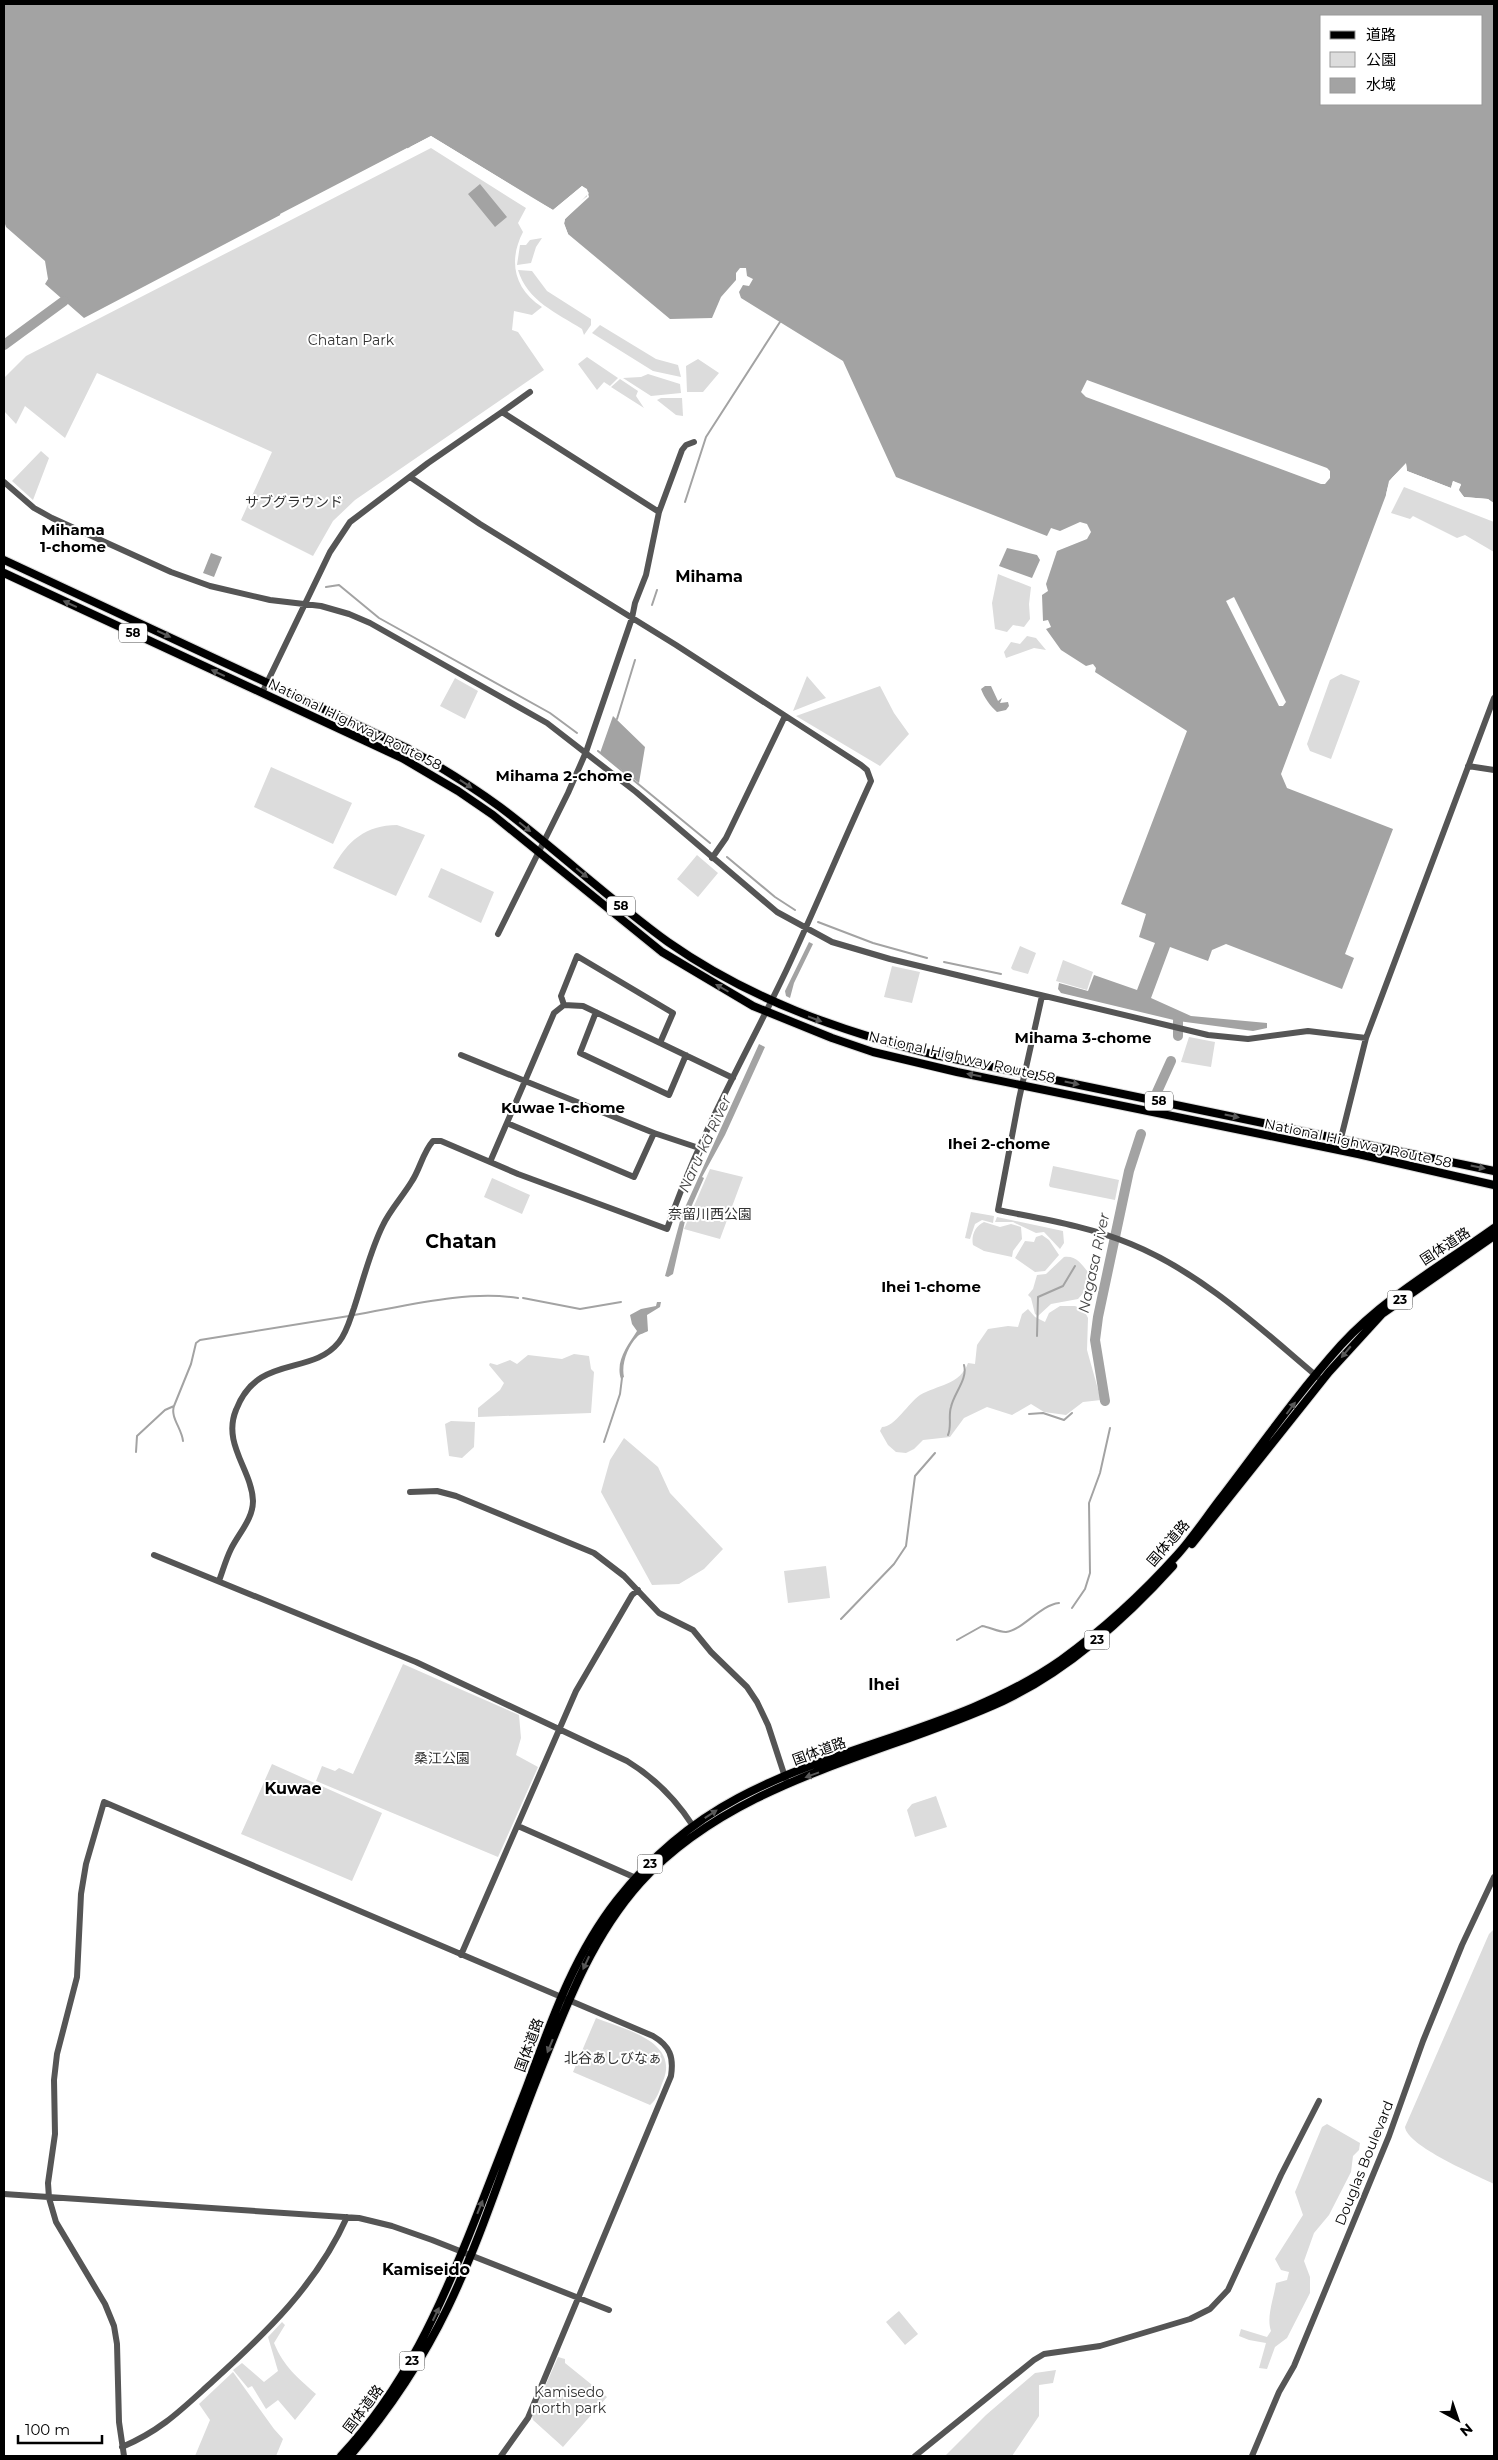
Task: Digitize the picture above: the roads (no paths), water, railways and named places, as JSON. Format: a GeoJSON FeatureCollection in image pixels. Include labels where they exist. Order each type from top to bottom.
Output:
{"type":"FeatureCollection","features":[{"type":"Feature","properties":{"kind":"main road","name":"National Highway Route 58"},"geometry":{"type":"LineString","coordinates":[[4,560],[407,748],[498,805],[669,942],[721,975],[770,1001],[875,1040],[1025,1074],[1494,1171]]}},
{"type":"Feature","properties":{"kind":"main road","name":"National Highway Route 58"},"geometry":{"type":"LineString","coordinates":[[4,572],[402,758],[432,775],[493,815],[662,952],[766,1011],[832,1038],[873,1052],[1338,1150],[1494,1185]]}},
{"type":"Feature","properties":{"kind":"main road","name":"国体道路"},"geometry":{"type":"LineString","coordinates":[[1319,1379],[1342,1344],[1376,1312],[1412,1283],[1494,1228]]}},
{"type":"Feature","properties":{"kind":"main road","name":"国体道路"},"geometry":{"type":"LineString","coordinates":[[341,2456],[380,2409],[409,2366],[442,2301],[462,2253],[560,1998],[582,1952],[636,1878],[658,1855],[694,1826],[735,1800],[978,1705],[1020,1684],[1057,1662],[1105,1626],[1180,1551],[1319,1379],[1382,1314],[1494,1236]]}},
{"type":"Feature","properties":{"kind":"main road","name":"国体道路"},"geometry":{"type":"LineString","coordinates":[[350,2456],[385,2413],[414,2370],[450,2304],[568,2001],[602,1932],[642,1881],[682,1845],[722,1816],[786,1780]]}},
{"type":"Feature","properties":{"kind":"street"},"geometry":{"type":"LineString","coordinates":[[262,693],[330,552],[350,522],[530,392]]}},
{"type":"Feature","properties":{"kind":"street"},"geometry":{"type":"LineString","coordinates":[[502,412],[659,512]]}},
{"type":"Feature","properties":{"kind":"street"},"geometry":{"type":"LineString","coordinates":[[498,934],[586,752],[646,575],[659,512],[682,450],[686,445],[694,442]]}},
{"type":"Feature","properties":{"kind":"street"},"geometry":{"type":"LineString","coordinates":[[219,1580],[230,1550],[250,1516],[253,1502],[251,1490],[235,1448],[233,1431],[235,1412],[242,1396],[254,1382],[277,1369],[320,1356],[330,1351],[344,1334],[386,1220],[412,1182],[433,1141],[441,1141],[490,1162],[668,1229],[680,1192],[766,1011],[871,781],[867,770],[861,765],[632,618],[480,524],[410,477]]}},
{"type":"Feature","properties":{"kind":"street"},"geometry":{"type":"LineString","coordinates":[[4,482],[34,508],[52,518],[171,572],[235,593],[335,609],[370,623],[532,714],[586,752],[777,912],[832,942],[871,954],[1183,1030],[1248,1039],[1308,1031],[1366,1038]]}},
{"type":"Feature","properties":{"kind":"street"},"geometry":{"type":"LineString","coordinates":[[1338,1150],[1366,1038],[1494,698]]}},
{"type":"Feature","properties":{"kind":"street"},"geometry":{"type":"LineString","coordinates":[[712,858],[726,838],[785,716]]}},
{"type":"Feature","properties":{"kind":"street"},"geometry":{"type":"LineString","coordinates":[[1468,766],[1494,770]]}},
{"type":"Feature","properties":{"kind":"street"},"geometry":{"type":"LineString","coordinates":[[564,1005],[561,996],[577,956],[673,1013],[660,1043]]}},
{"type":"Feature","properties":{"kind":"street"},"geometry":{"type":"LineString","coordinates":[[1042,996],[1022,1084],[998,1210],[1108,1235],[1184,1270],[1319,1379]]}},
{"type":"Feature","properties":{"kind":"street"},"geometry":{"type":"LineString","coordinates":[[490,1162],[554,1013],[564,1005],[583,1006],[733,1078]]}},
{"type":"Feature","properties":{"kind":"street"},"geometry":{"type":"LineString","coordinates":[[596,1012],[580,1053],[588,1057],[669,1095],[686,1055]]}},
{"type":"Feature","properties":{"kind":"street"},"geometry":{"type":"LineString","coordinates":[[461,1055],[654,1133],[700,1148]]}},
{"type":"Feature","properties":{"kind":"street"},"geometry":{"type":"LineString","coordinates":[[507,1123],[634,1177],[654,1133]]}},
{"type":"Feature","properties":{"kind":"street"},"geometry":{"type":"LineString","coordinates":[[410,1492],[437,1491],[456,1496],[584,1548],[617,1570],[659,1613],[687,1626],[700,1636],[711,1652],[747,1687],[768,1725],[786,1780]]}},
{"type":"Feature","properties":{"kind":"street"},"geometry":{"type":"LineString","coordinates":[[154,1555],[416,1662],[561,1728],[627,1761],[652,1777],[673,1798],[694,1826]]}},
{"type":"Feature","properties":{"kind":"street"},"geometry":{"type":"LineString","coordinates":[[461,1955],[582,1681],[632,1595],[638,1590]]}},
{"type":"Feature","properties":{"kind":"street"},"geometry":{"type":"LineString","coordinates":[[124,2456],[114,2326],[104,2304],[56,2222],[49,2198],[48,2183],[55,2134],[55,2067],[77,1977],[81,1894],[86,1864],[104,1802],[659,2039],[670,2051],[673,2064],[671,2076],[528,2418],[501,2456]]}},
{"type":"Feature","properties":{"kind":"street"},"geometry":{"type":"LineString","coordinates":[[518,1826],[636,1878]]}},
{"type":"Feature","properties":{"kind":"street","name":"Douglas Boulevard"},"geometry":{"type":"LineString","coordinates":[[1252,2456],[1279,2392],[1294,2366],[1389,2136],[1459,1954],[1494,1877]]}},
{"type":"Feature","properties":{"kind":"street"},"geometry":{"type":"LineString","coordinates":[[914,2456],[1044,2354],[1100,2346],[1190,2319],[1210,2309],[1228,2290],[1281,2175],[1318,2101]]}},
{"type":"Feature","properties":{"kind":"street"},"geometry":{"type":"LineString","coordinates":[[4,2194],[347,2217],[392,2226],[609,2310]]}},
{"type":"Feature","properties":{"kind":"street"},"geometry":{"type":"LineString","coordinates":[[122,2447],[152,2433],[175,2416],[276,2322],[317,2271],[339,2235],[347,2217]]}},
{"type":"Feature","properties":{"kind":"water"},"geometry":{"type":"Polygon","coordinates":[[[4,4],[1494,4],[1494,503],[1488,499],[1464,497],[1458,490],[1461,485],[1453,481],[1451,488],[1407,471],[1406,464],[1391,479],[1281,774],[1287,788],[1393,829],[1345,954],[1354,958],[1342,989],[1226,944],[1212,950],[1208,961],[1170,947],[1151,998],[1191,1016],[1267,1023],[1267,1028],[1253,1031],[1178,1021],[1061,993],[1058,989],[1059,983],[1088,991],[1094,975],[1137,990],[1155,943],[1139,937],[1146,914],[1121,904],[1187,731],[1095,672],[1096,668],[1093,664],[1086,666],[1061,650],[1046,629],[1051,627],[1048,620],[1043,621],[1042,595],[1048,591],[1046,584],[1057,551],[1087,539],[1091,532],[1087,524],[1080,522],[1060,531],[1051,528],[1047,536],[896,477],[843,361],[741,298],[739,292],[743,285],[749,286],[753,279],[747,276],[746,268],[740,268],[736,273],[736,280],[721,297],[712,318],[670,319],[568,234],[564,223],[565,219],[589,193],[582,186],[553,210],[431,136],[84,318],[45,284],[48,279],[45,261],[6,227],[4,221],[4,4]]]}},
{"type":"Feature","properties":{"kind":"water"},"geometry":{"type":"Polygon","coordinates":[[[480,184],[507,217],[495,227],[468,194],[480,184]]]}},
{"type":"Feature","properties":{"kind":"water"},"geometry":{"type":"Polygon","coordinates":[[[1007,548],[1037,555],[1040,560],[1032,578],[999,566],[1007,548]]]}},
{"type":"Feature","properties":{"kind":"water"},"geometry":{"type":"Polygon","coordinates":[[[211,553],[222,557],[214,577],[203,573],[211,553]]]}},
{"type":"Feature","properties":{"kind":"water"},"geometry":{"type":"Polygon","coordinates":[[[985,686],[991,686],[998,701],[1002,698],[1000,703],[1008,702],[1009,706],[1006,710],[997,712],[992,707],[981,689],[985,686]]]}},
{"type":"Feature","properties":{"kind":"water"},"geometry":{"type":"Polygon","coordinates":[[[613,716],[645,747],[639,783],[600,753],[613,716]]]}},
{"type":"Feature","properties":{"kind":"water"},"geometry":{"type":"Polygon","coordinates":[[[809,942],[813,944],[794,983],[790,998],[786,996],[785,991],[809,942]]]}},
{"type":"Feature","properties":{"kind":"water"},"geometry":{"type":"Polygon","coordinates":[[[759,1044],[765,1047],[725,1135],[702,1177],[704,1178],[685,1221],[673,1274],[668,1277],[665,1276],[682,1214],[759,1044]]]}},
{"type":"Feature","properties":{"kind":"water"},"geometry":{"type":"Polygon","coordinates":[[[657,1302],[661,1302],[660,1307],[647,1315],[648,1331],[638,1336],[628,1350],[624,1361],[624,1377],[621,1379],[621,1360],[637,1331],[632,1324],[630,1315],[641,1309],[656,1306],[657,1302]]]}},
{"type":"Feature","properties":{"kind":"waterway"},"geometry":{"type":"LineString","coordinates":[[4,345],[64,301]]}},
{"type":"Feature","properties":{"kind":"waterway"},"geometry":{"type":"LineString","coordinates":[[685,502],[706,437],[780,322]]}},
{"type":"Feature","properties":{"kind":"waterway"},"geometry":{"type":"LineString","coordinates":[[326,587],[339,585],[379,618],[550,713],[577,733]]}},
{"type":"Feature","properties":{"kind":"waterway"},"geometry":{"type":"LineString","coordinates":[[652,605],[657,590]]}},
{"type":"Feature","properties":{"kind":"waterway"},"geometry":{"type":"LineString","coordinates":[[617,719],[635,660]]}},
{"type":"Feature","properties":{"kind":"waterway"},"geometry":{"type":"LineString","coordinates":[[598,751],[710,843]]}},
{"type":"Feature","properties":{"kind":"waterway"},"geometry":{"type":"LineString","coordinates":[[727,857],[775,897],[795,910]]}},
{"type":"Feature","properties":{"kind":"waterway"},"geometry":{"type":"LineString","coordinates":[[818,922],[873,943],[927,958]]}},
{"type":"Feature","properties":{"kind":"waterway"},"geometry":{"type":"LineString","coordinates":[[944,962],[1001,974]]}},
{"type":"Feature","properties":{"kind":"waterway","name":"Nagasa River"},"geometry":{"type":"LineString","coordinates":[[1178,1021],[1178,1036]]}},
{"type":"Feature","properties":{"kind":"waterway","name":"Nagasa River"},"geometry":{"type":"LineString","coordinates":[[1157,1092],[1171,1061]]}},
{"type":"Feature","properties":{"kind":"waterway","name":"Nagasa River"},"geometry":{"type":"LineString","coordinates":[[1105,1401],[1095,1340],[1098,1317],[1129,1171],[1141,1134]]}},
{"type":"Feature","properties":{"kind":"waterway"},"geometry":{"type":"LineString","coordinates":[[1037,1336],[1038,1297],[1063,1286],[1075,1266]]}},
{"type":"Feature","properties":{"kind":"waterway"},"geometry":{"type":"LineString","coordinates":[[354,1315],[457,1297],[498,1296],[518,1298]]}},
{"type":"Feature","properties":{"kind":"waterway"},"geometry":{"type":"LineString","coordinates":[[523,1298],[580,1309],[621,1302]]}},
{"type":"Feature","properties":{"kind":"waterway"},"geometry":{"type":"LineString","coordinates":[[136,1452],[137,1436],[165,1410],[174,1406],[191,1364],[196,1343],[200,1340],[349,1316]]}},
{"type":"Feature","properties":{"kind":"waterway"},"geometry":{"type":"LineString","coordinates":[[948,1435],[950,1410],[964,1376],[964,1365]]}},
{"type":"Feature","properties":{"kind":"waterway","name":"Naru-kā River"},"geometry":{"type":"LineString","coordinates":[[604,1442],[620,1394],[622,1378]]}},
{"type":"Feature","properties":{"kind":"waterway"},"geometry":{"type":"LineString","coordinates":[[174,1406],[175,1419],[183,1441]]}},
{"type":"Feature","properties":{"kind":"waterway"},"geometry":{"type":"LineString","coordinates":[[1029,1414],[1043,1413],[1064,1420],[1072,1413]]}},
{"type":"Feature","properties":{"kind":"waterway","name":"Nagasa River"},"geometry":{"type":"LineString","coordinates":[[1072,1608],[1085,1589],[1090,1573],[1089,1503],[1100,1473],[1110,1428]]}},
{"type":"Feature","properties":{"kind":"waterway"},"geometry":{"type":"LineString","coordinates":[[841,1619],[894,1564],[906,1546],[915,1476],[935,1453]]}},
{"type":"Feature","properties":{"kind":"waterway","name":"Nagasa River"},"geometry":{"type":"LineString","coordinates":[[957,1640],[982,1626],[1003,1632],[1012,1630],[1045,1608],[1059,1603]]}},
{"type":"Feature","properties":{"kind":"district","name":"Mihama 1-chome"},"geometry":{"type":"Point","coordinates":[73,538]}},
{"type":"Feature","properties":{"kind":"district","name":"Mihama"},"geometry":{"type":"Point","coordinates":[709,576]}},
{"type":"Feature","properties":{"kind":"district","name":"Mihama 2-chome"},"geometry":{"type":"Point","coordinates":[564,776]}},
{"type":"Feature","properties":{"kind":"district","name":"Mihama 3-chome"},"geometry":{"type":"Point","coordinates":[1083,1038]}},
{"type":"Feature","properties":{"kind":"district","name":"Kuwae 1-chome"},"geometry":{"type":"Point","coordinates":[563,1108]}},
{"type":"Feature","properties":{"kind":"district","name":"Ihei 2-chome"},"geometry":{"type":"Point","coordinates":[999,1144]}},
{"type":"Feature","properties":{"kind":"district","name":"Chatan"},"geometry":{"type":"Point","coordinates":[461,1241]}},
{"type":"Feature","properties":{"kind":"district","name":"Ihei 1-chome"},"geometry":{"type":"Point","coordinates":[931,1287]}},
{"type":"Feature","properties":{"kind":"district","name":"Ihei"},"geometry":{"type":"Point","coordinates":[884,1684]}},
{"type":"Feature","properties":{"kind":"district","name":"Kuwae"},"geometry":{"type":"Point","coordinates":[293,1788]}},
{"type":"Feature","properties":{"kind":"district","name":"Kamiseido"},"geometry":{"type":"Point","coordinates":[426,2269]}},
{"type":"Feature","properties":{"kind":"park label","name":"Chatan Park"},"geometry":{"type":"Point","coordinates":[351,340]}},
{"type":"Feature","properties":{"kind":"park label","name":"サブグラウンド"},"geometry":{"type":"Point","coordinates":[294,502]}},
{"type":"Feature","properties":{"kind":"park label","name":"奈留川西公園"},"geometry":{"type":"Point","coordinates":[710,1214]}},
{"type":"Feature","properties":{"kind":"park label","name":"桑江公園"},"geometry":{"type":"Point","coordinates":[442,1758]}},
{"type":"Feature","properties":{"kind":"park label","name":"北谷あしびなぁ"},"geometry":{"type":"Point","coordinates":[613,2058]}},
{"type":"Feature","properties":{"kind":"park label","name":"Kamisedo north park"},"geometry":{"type":"Point","coordinates":[569,2400]}}]}
